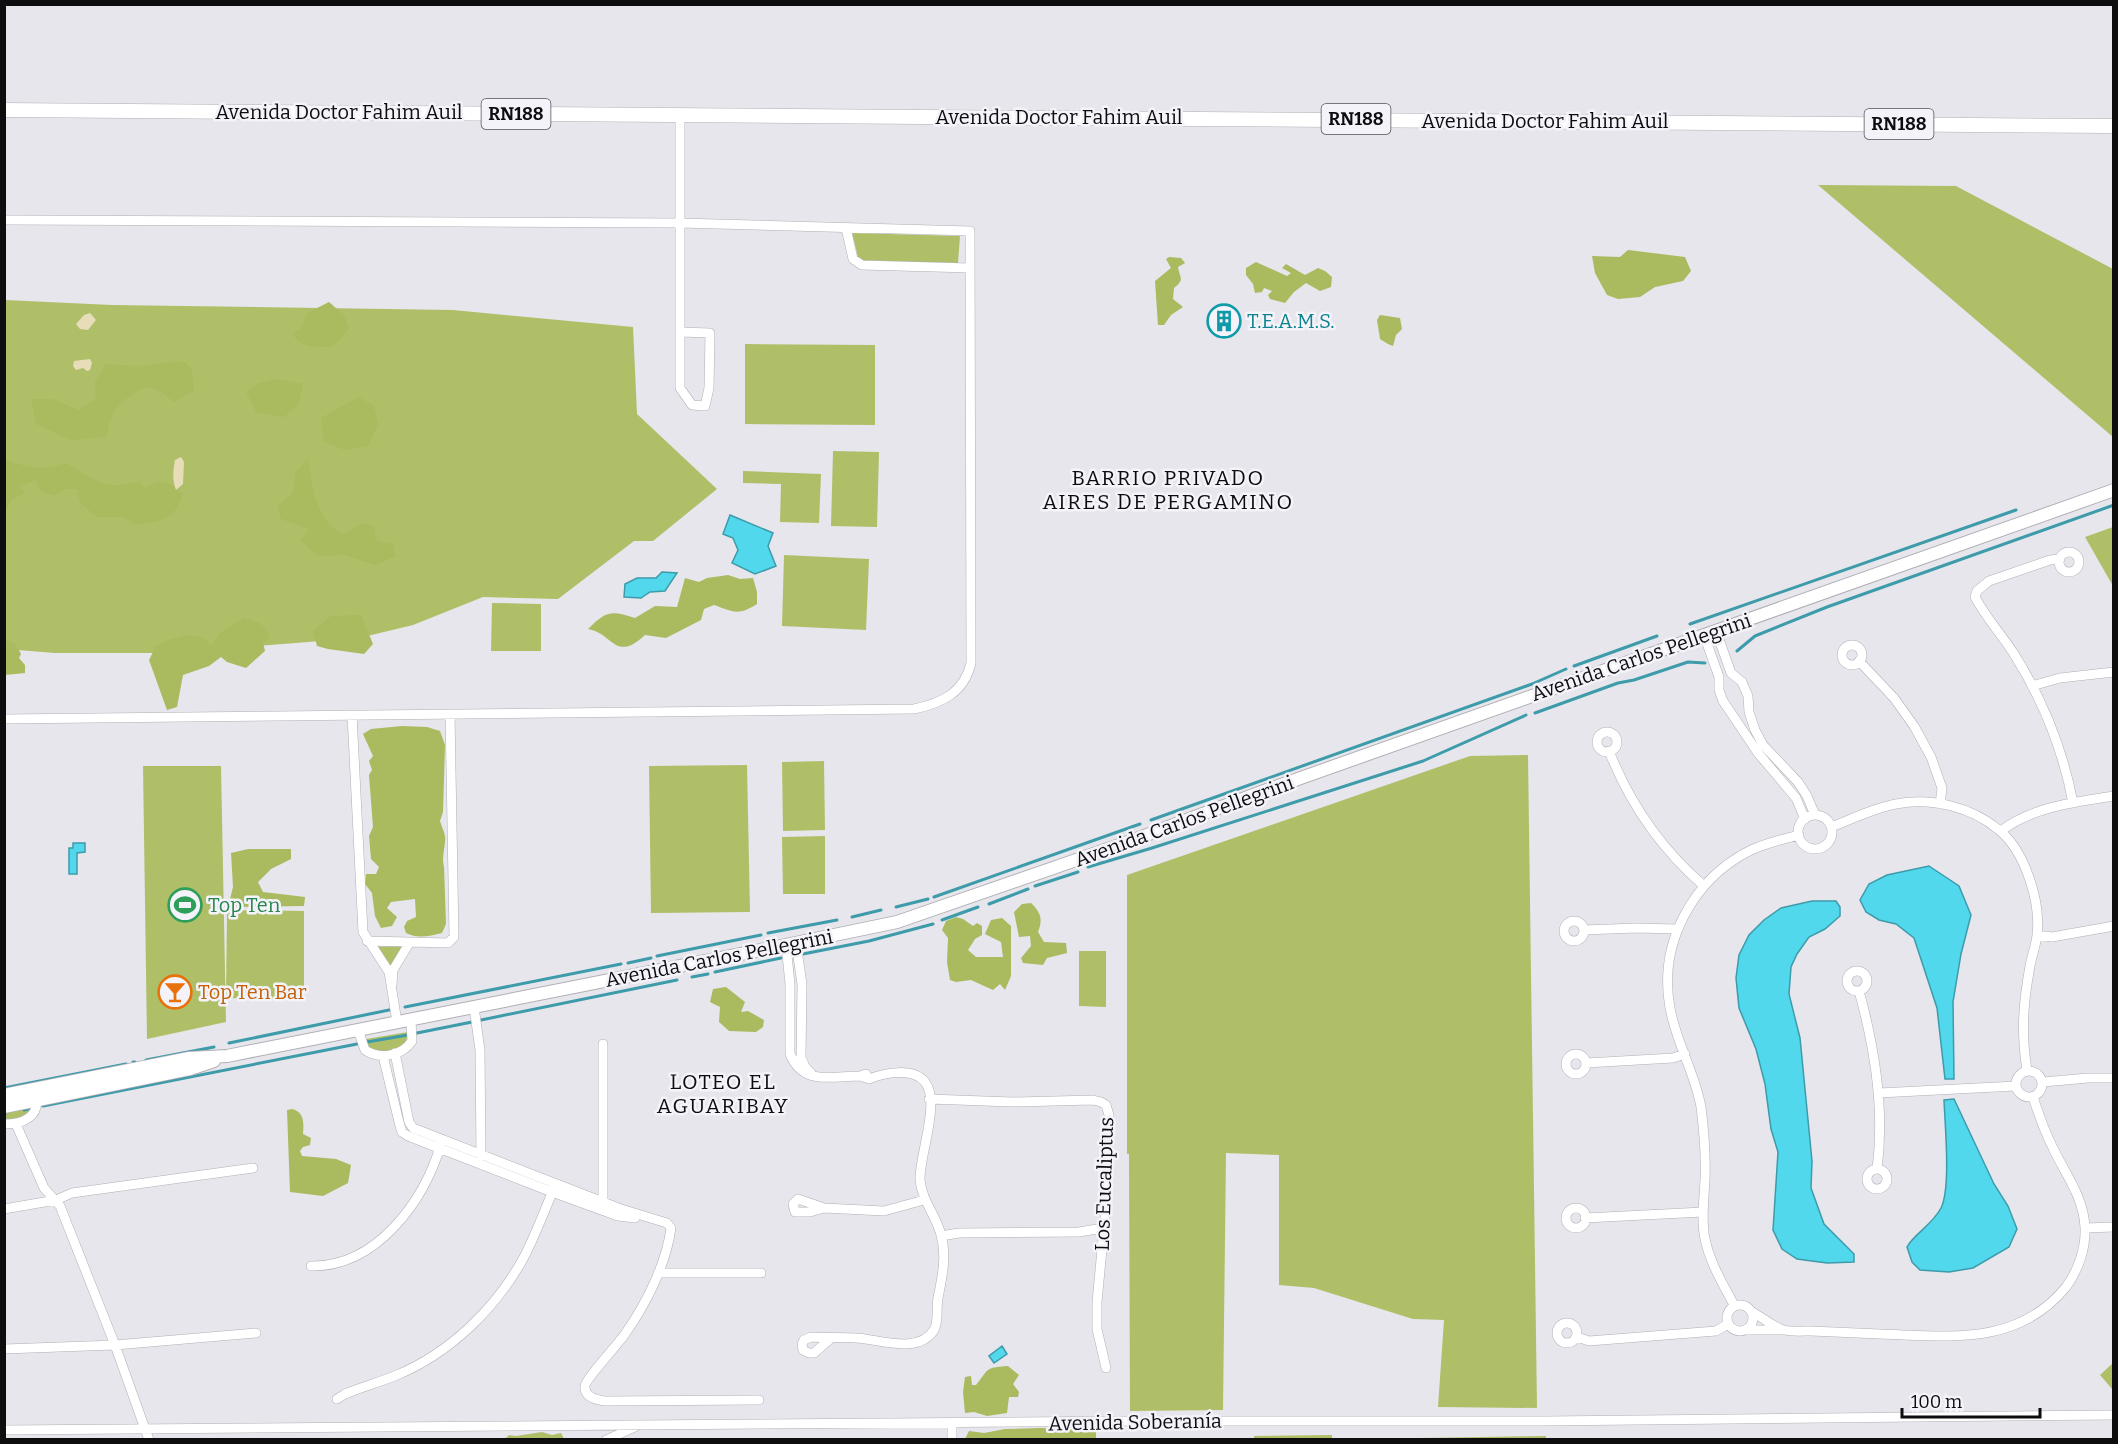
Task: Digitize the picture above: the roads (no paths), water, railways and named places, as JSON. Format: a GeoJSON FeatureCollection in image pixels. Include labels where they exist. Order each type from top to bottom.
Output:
{"type":"FeatureCollection","features":[{"type":"Feature","properties":{"kind":"highway","name":"Avenida Doctor Fahim Auil"},"geometry":{"type":"LineString","coordinates":[[4,110],[2114,126]]}},
{"type":"Feature","properties":{"kind":"main road","name":"Avenida Carlos Pellegrini"},"geometry":{"type":"LineString","coordinates":[[4,1095],[36,1094],[190,1069],[227,1056],[897,922],[2114,490]]}},
{"type":"Feature","properties":{"kind":"main road","name":"Avenida Carlos Pellegrini"},"geometry":{"type":"LineString","coordinates":[[4,1107],[36,1094]]}},
{"type":"Feature","properties":{"kind":"street"},"geometry":{"type":"LineString","coordinates":[[680,115],[680,223],[680,332],[680,388],[692,405],[705,406],[709,388],[710,333],[680,332]]}},
{"type":"Feature","properties":{"kind":"street"},"geometry":{"type":"LineString","coordinates":[[4,220],[680,223],[970,231],[971,663],[968,676],[956,691],[931,705],[914,709],[4,719]]}},
{"type":"Feature","properties":{"kind":"street"},"geometry":{"type":"LineString","coordinates":[[846,228],[853,259],[862,265],[970,268]]}},
{"type":"Feature","properties":{"kind":"street"},"geometry":{"type":"LineString","coordinates":[[2060,559],[2050,560],[1989,581],[1977,591],[1975,597],[2015,656],[2032,686],[2059,745],[2073,803]]}},
{"type":"Feature","properties":{"kind":"street"},"geometry":{"type":"LineString","coordinates":[[1710,633],[1731,673],[1742,682],[1748,696],[1749,712],[1755,730],[1764,745],[1798,782],[1815,815]]}},
{"type":"Feature","properties":{"kind":"street"},"geometry":{"type":"LineString","coordinates":[[1710,633],[1719,677],[1719,690],[1723,701],[1758,753],[1796,798],[1805,819]]}},
{"type":"Feature","properties":{"kind":"street"},"geometry":{"type":"LineString","coordinates":[[1859,661],[1894,698],[1914,726],[1931,757],[1942,788],[1940,804]]}},
{"type":"Feature","properties":{"kind":"street"},"geometry":{"type":"LineString","coordinates":[[2032,686],[2060,678],[2114,672]]}},
{"type":"Feature","properties":{"kind":"street"},"geometry":{"type":"LineString","coordinates":[[1719,677],[1731,673]]}},
{"type":"Feature","properties":{"kind":"street"},"geometry":{"type":"LineString","coordinates":[[1734,718],[1749,712]]}},
{"type":"Feature","properties":{"kind":"street"},"geometry":{"type":"LineString","coordinates":[[367,941],[448,943],[454,937],[450,714]]}},
{"type":"Feature","properties":{"kind":"street"},"geometry":{"type":"LineString","coordinates":[[352,715],[363,932],[389,972],[397,1022]]}},
{"type":"Feature","properties":{"kind":"street"},"geometry":{"type":"LineString","coordinates":[[1609,751],[1620,779],[1650,828],[1684,869],[1704,886]]}},
{"type":"Feature","properties":{"kind":"street"},"geometry":{"type":"LineString","coordinates":[[2001,831],[2012,822],[2028,815],[2073,803],[2114,796]]}},
{"type":"Feature","properties":{"kind":"street"},"geometry":{"type":"LineString","coordinates":[[1831,827],[1896,804],[1924,802],[1953,806],[1977,816],[2001,831],[2019,855],[2029,877],[2037,905],[2037,934],[2023,1016],[2027,1071]]}},
{"type":"Feature","properties":{"kind":"street"},"geometry":{"type":"LineString","coordinates":[[1815,815],[1825,818],[1832,832],[1828,843],[1818,848],[1807,846],[1799,835],[1799,828],[1805,819],[1815,815]]}},
{"type":"Feature","properties":{"kind":"street"},"geometry":{"type":"LineString","coordinates":[[1734,1305],[1713,1266],[1705,1238],[1703,1212],[1705,1178],[1701,1107],[1670,1009],[1667,983],[1677,929],[1686,909],[1704,886],[1723,867],[1752,850],[1799,835]]}},
{"type":"Feature","properties":{"kind":"street"},"geometry":{"type":"LineString","coordinates":[[2037,934],[2052,937],[2114,926]]}},
{"type":"Feature","properties":{"kind":"street"},"geometry":{"type":"LineString","coordinates":[[1584,930],[1677,929]]}},
{"type":"Feature","properties":{"kind":"street"},"geometry":{"type":"LineString","coordinates":[[392,985],[393,970],[410,942]]}},
{"type":"Feature","properties":{"kind":"street"},"geometry":{"type":"LineString","coordinates":[[791,944],[790,1054],[794,1064],[804,1074],[815,1077],[860,1076],[870,1072],[880,1075],[911,1073],[918,1075],[928,1087],[929,1126],[920,1175],[924,1200],[932,1211],[942,1236],[944,1256],[935,1326],[927,1337],[918,1342],[905,1344],[858,1338],[830,1338]]}},
{"type":"Feature","properties":{"kind":"street"},"geometry":{"type":"LineString","coordinates":[[1859,991],[1872,1037],[1879,1093],[1880,1148],[1877,1169]]}},
{"type":"Feature","properties":{"kind":"street"},"geometry":{"type":"LineString","coordinates":[[474,1007],[480,1050],[482,1164]]}},
{"type":"Feature","properties":{"kind":"street"},"geometry":{"type":"LineString","coordinates":[[358,1030],[365,1050],[383,1056],[395,1053],[409,1045],[412,1041],[411,1020]]}},
{"type":"Feature","properties":{"kind":"street"},"geometry":{"type":"LineString","coordinates":[[603,1044],[603,1201]]}},
{"type":"Feature","properties":{"kind":"street"},"geometry":{"type":"LineString","coordinates":[[395,1053],[409,1122],[413,1128],[482,1164],[554,1188],[603,1201],[667,1223],[671,1228],[669,1244],[641,1308],[611,1354],[587,1380],[585,1387],[587,1393],[597,1400],[605,1401],[759,1400]]}},
{"type":"Feature","properties":{"kind":"street"},"geometry":{"type":"LineString","coordinates":[[1586,1063],[1673,1058],[1685,1054]]}},
{"type":"Feature","properties":{"kind":"street"},"geometry":{"type":"LineString","coordinates":[[383,1056],[402,1132],[408,1136],[481,1153],[618,1216],[659,1220]]}},
{"type":"Feature","properties":{"kind":"street"},"geometry":{"type":"LineString","coordinates":[[2027,1071],[2036,1072],[2043,1082],[2040,1091],[2033,1097],[2024,1096],[2016,1086],[2017,1078],[2027,1071]]}},
{"type":"Feature","properties":{"kind":"street"},"geometry":{"type":"LineString","coordinates":[[2043,1082],[2114,1078]]}},
{"type":"Feature","properties":{"kind":"street"},"geometry":{"type":"LineString","coordinates":[[1879,1093],[2016,1086]]}},
{"type":"Feature","properties":{"kind":"street"},"geometry":{"type":"LineString","coordinates":[[4,1124],[16,1124],[33,1115],[37,1109],[36,1094]]}},
{"type":"Feature","properties":{"kind":"street"},"geometry":{"type":"LineString","coordinates":[[1784,1330],[1742,1304],[1734,1305],[1728,1311],[1728,1324],[1735,1330],[1961,1337],[1991,1334],[2017,1325],[2037,1314],[2059,1296],[2074,1276],[2082,1253],[2085,1228],[2080,1200],[2040,1121],[2033,1097]]}},
{"type":"Feature","properties":{"kind":"street","name":"Los Eucaliptus"},"geometry":{"type":"LineString","coordinates":[[929,1099],[1012,1102],[1101,1101],[1106,1105],[1109,1115],[1109,1136],[1097,1302],[1097,1329],[1106,1368]]}},
{"type":"Feature","properties":{"kind":"street"},"geometry":{"type":"LineString","coordinates":[[16,1124],[44,1188],[60,1206],[115,1345],[149,1440]]}},
{"type":"Feature","properties":{"kind":"street"},"geometry":{"type":"LineString","coordinates":[[311,1266],[320,1266],[348,1258],[374,1245],[391,1230],[411,1208],[441,1144]]}},
{"type":"Feature","properties":{"kind":"street"},"geometry":{"type":"LineString","coordinates":[[4,1209],[56,1200],[72,1192],[254,1168]]}},
{"type":"Feature","properties":{"kind":"street"},"geometry":{"type":"LineString","coordinates":[[338,1398],[399,1374],[427,1359],[455,1340],[474,1323],[515,1272],[534,1236],[554,1188]]}},
{"type":"Feature","properties":{"kind":"street"},"geometry":{"type":"LineString","coordinates":[[824,1208],[884,1211],[924,1200]]}},
{"type":"Feature","properties":{"kind":"street"},"geometry":{"type":"LineString","coordinates":[[1586,1218],[1703,1212]]}},
{"type":"Feature","properties":{"kind":"street"},"geometry":{"type":"LineString","coordinates":[[2085,1228],[2114,1227]]}},
{"type":"Feature","properties":{"kind":"street"},"geometry":{"type":"LineString","coordinates":[[942,1236],[959,1233],[1079,1232],[1103,1228]]}},
{"type":"Feature","properties":{"kind":"street"},"geometry":{"type":"LineString","coordinates":[[658,1273],[761,1274]]}},
{"type":"Feature","properties":{"kind":"street"},"geometry":{"type":"LineString","coordinates":[[1744,1330],[1751,1325],[1752,1312]]}},
{"type":"Feature","properties":{"kind":"street"},"geometry":{"type":"LineString","coordinates":[[1577,1337],[1589,1341],[1716,1331],[1728,1324]]}},
{"type":"Feature","properties":{"kind":"street"},"geometry":{"type":"LineString","coordinates":[[4,1349],[115,1345],[256,1333]]}},
{"type":"Feature","properties":{"kind":"street","name":"Avenida Soberanía"},"geometry":{"type":"LineString","coordinates":[[4,1430],[642,1424],[1546,1421],[2114,1415]]}},
{"type":"Feature","properties":{"kind":"street"},"geometry":{"type":"LineString","coordinates":[[606,1440],[642,1424]]}},
{"type":"Feature","properties":{"kind":"street"},"geometry":{"type":"LineString","coordinates":[[952,1424],[952,1440]]}},
{"type":"Feature","properties":{"kind":"water"},"geometry":{"type":"Polygon","coordinates":[[[730,515],[773,533],[768,546],[776,566],[755,574],[732,563],[738,550],[733,538],[723,534],[730,515]]]}},
{"type":"Feature","properties":{"kind":"water"},"geometry":{"type":"Polygon","coordinates":[[[662,572],[677,573],[665,591],[650,592],[641,598],[624,597],[625,584],[637,578],[656,578],[662,572]]]}},
{"type":"Feature","properties":{"kind":"water"},"geometry":{"type":"Polygon","coordinates":[[[73,843],[85,843],[85,852],[77,853],[77,874],[69,874],[69,848],[73,848],[73,843]]]}},
{"type":"Feature","properties":{"kind":"water"},"geometry":{"type":"Polygon","coordinates":[[[1929,866],[1959,886],[1971,915],[1961,954],[1953,1002],[1954,1079],[1945,1079],[1937,1008],[1914,938],[1896,924],[1879,920],[1866,912],[1860,900],[1869,884],[1887,875],[1929,866]]]}},
{"type":"Feature","properties":{"kind":"water"},"geometry":{"type":"Polygon","coordinates":[[[1812,901],[1836,901],[1840,907],[1840,916],[1825,929],[1809,937],[1791,967],[1789,994],[1800,1038],[1812,1161],[1811,1188],[1824,1224],[1854,1254],[1854,1262],[1827,1263],[1797,1259],[1782,1249],[1773,1230],[1778,1152],[1771,1129],[1765,1084],[1756,1049],[1739,1008],[1736,978],[1739,955],[1749,935],[1781,908],[1812,901]]]}},
{"type":"Feature","properties":{"kind":"water"},"geometry":{"type":"Polygon","coordinates":[[[1954,1099],[1994,1184],[2008,1206],[2017,1229],[2009,1247],[1973,1268],[1949,1272],[1920,1270],[1912,1262],[1907,1247],[1937,1214],[1944,1199],[1947,1156],[1944,1100],[1954,1099]]]}},
{"type":"Feature","properties":{"kind":"water"},"geometry":{"type":"Polygon","coordinates":[[[1002,1346],[1007,1354],[994,1363],[989,1356],[1002,1346]]]}},
{"type":"Feature","properties":{"kind":"waterway"},"geometry":{"type":"LineString","coordinates":[[1737,651],[1755,636],[1827,607],[2114,505]]}},
{"type":"Feature","properties":{"kind":"waterway"},"geometry":{"type":"LineString","coordinates":[[1690,624],[2016,510]]}},
{"type":"Feature","properties":{"kind":"waterway"},"geometry":{"type":"LineString","coordinates":[[1574,666],[1657,636]]}},
{"type":"Feature","properties":{"kind":"waterway"},"geometry":{"type":"LineString","coordinates":[[1535,713],[1618,683],[1688,662],[1705,663]]}},
{"type":"Feature","properties":{"kind":"waterway"},"geometry":{"type":"LineString","coordinates":[[1151,820],[1532,684],[1566,669]]}},
{"type":"Feature","properties":{"kind":"waterway"},"geometry":{"type":"LineString","coordinates":[[1088,867],[1423,761],[1526,715]]}},
{"type":"Feature","properties":{"kind":"waterway"},"geometry":{"type":"LineString","coordinates":[[934,897],[1140,824]]}},
{"type":"Feature","properties":{"kind":"waterway"},"geometry":{"type":"LineString","coordinates":[[1035,886],[1078,872]]}},
{"type":"Feature","properties":{"kind":"waterway"},"geometry":{"type":"LineString","coordinates":[[989,904],[1028,889]]}},
{"type":"Feature","properties":{"kind":"waterway"},"geometry":{"type":"LineString","coordinates":[[896,907],[928,899]]}},
{"type":"Feature","properties":{"kind":"waterway"},"geometry":{"type":"LineString","coordinates":[[942,920],[978,907]]}},
{"type":"Feature","properties":{"kind":"waterway"},"geometry":{"type":"LineString","coordinates":[[852,917],[881,910]]}},
{"type":"Feature","properties":{"kind":"waterway"},"geometry":{"type":"LineString","coordinates":[[768,933],[837,920]]}},
{"type":"Feature","properties":{"kind":"waterway"},"geometry":{"type":"LineString","coordinates":[[803,954],[869,941],[933,924]]}},
{"type":"Feature","properties":{"kind":"waterway"},"geometry":{"type":"LineString","coordinates":[[657,956],[761,935]]}},
{"type":"Feature","properties":{"kind":"waterway"},"geometry":{"type":"LineString","coordinates":[[628,963],[651,958]]}},
{"type":"Feature","properties":{"kind":"waterway"},"geometry":{"type":"LineString","coordinates":[[715,972],[781,958]]}},
{"type":"Feature","properties":{"kind":"waterway"},"geometry":{"type":"LineString","coordinates":[[405,1007],[621,964]]}},
{"type":"Feature","properties":{"kind":"waterway"},"geometry":{"type":"LineString","coordinates":[[692,977],[708,974]]}},
{"type":"Feature","properties":{"kind":"waterway"},"geometry":{"type":"LineString","coordinates":[[481,1020],[677,980]]}},
{"type":"Feature","properties":{"kind":"waterway"},"geometry":{"type":"LineString","coordinates":[[229,1043],[389,1010]]}},
{"type":"Feature","properties":{"kind":"waterway"},"geometry":{"type":"LineString","coordinates":[[417,1033],[472,1022]]}},
{"type":"Feature","properties":{"kind":"waterway"},"geometry":{"type":"LineString","coordinates":[[367,1042],[408,1035]]}},
{"type":"Feature","properties":{"kind":"waterway"},"geometry":{"type":"LineString","coordinates":[[43,1106],[357,1044]]}},
{"type":"Feature","properties":{"kind":"waterway"},"geometry":{"type":"LineString","coordinates":[[146,1060],[214,1047]]}},
{"type":"Feature","properties":{"kind":"waterway"},"geometry":{"type":"LineString","coordinates":[[4,1088],[126,1064]]}},
{"type":"Feature","properties":{"kind":"waterway"},"geometry":{"type":"LineString","coordinates":[[24,1110],[33,1108]]}},
{"type":"Feature","properties":{"kind":"place","name":"T.E.A.M.S."},"geometry":{"type":"Point","coordinates":[1224,321]}},
{"type":"Feature","properties":{"kind":"place","name":"Top Ten"},"geometry":{"type":"Point","coordinates":[185,905]}},
{"type":"Feature","properties":{"kind":"place","name":"Top Ten Bar"},"geometry":{"type":"Point","coordinates":[175,992]}},
{"type":"Feature","properties":{"kind":"district","name":"BARRIO PRIVADO AIRES DE PERGAMINO"},"geometry":{"type":"Point","coordinates":[1168,490]}},
{"type":"Feature","properties":{"kind":"district","name":"LOTEO EL AGUARIBAY"},"geometry":{"type":"Point","coordinates":[723,1094]}}]}
